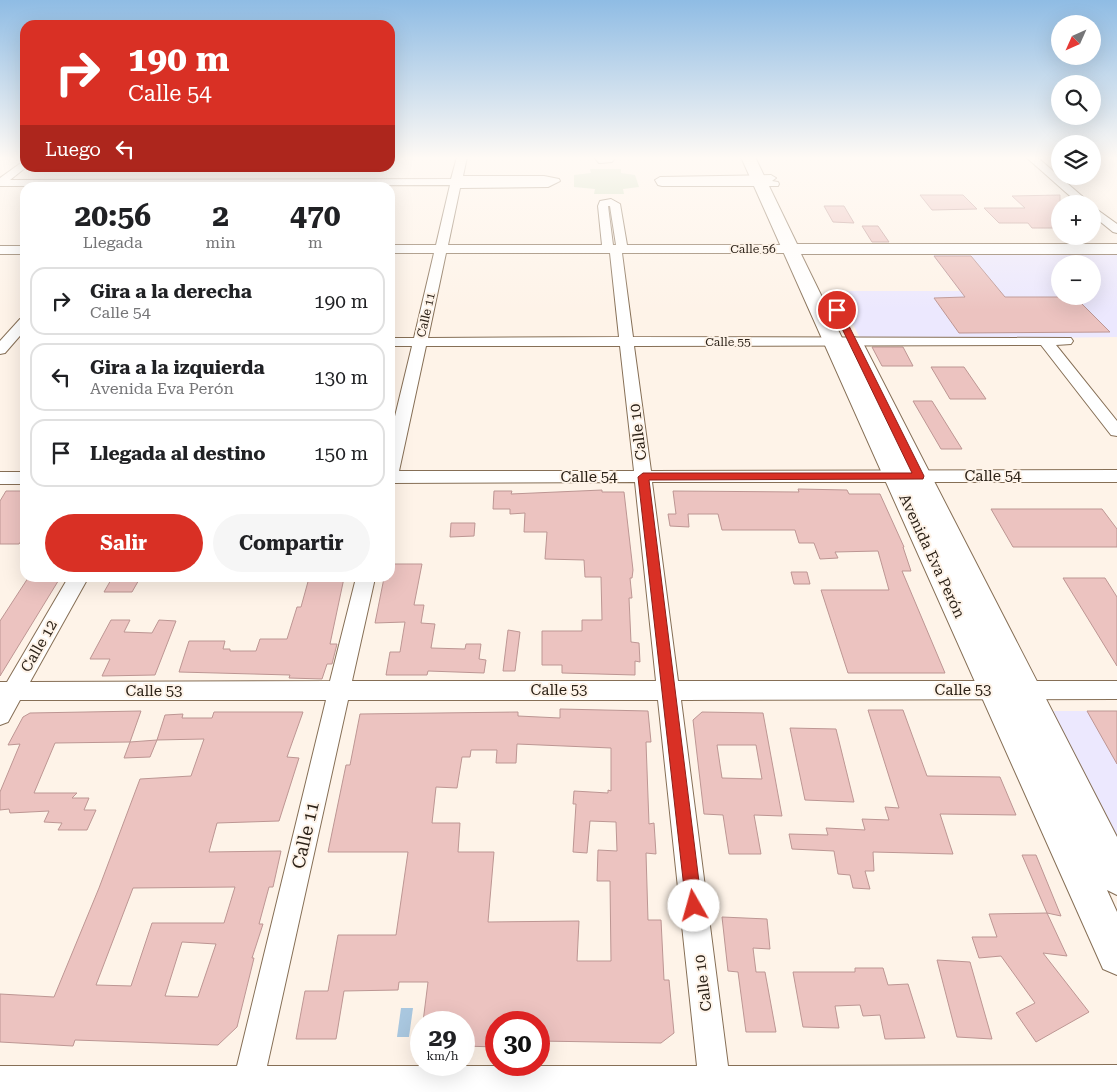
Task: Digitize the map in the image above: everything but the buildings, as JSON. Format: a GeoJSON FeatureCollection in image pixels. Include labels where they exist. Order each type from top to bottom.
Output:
{"type":"FeatureCollection","features":[{"type":"Feature","properties":{"kind":"main road","name":"Avenida Eva Perón"},"geometry":{"type":"LineString","coordinates":[[779,208],[907,476],[994,690],[1117,955]]}},
{"type":"Feature","properties":{"kind":"main road","name":"Calle 56"},"geometry":{"type":"LineString","coordinates":[[798,249],[1117,249]]}},
{"type":"Feature","properties":{"kind":"main road","name":"Avenida Eva Perón"},"geometry":{"type":"LineString","coordinates":[[907,476],[1025,690],[1117,876]]}},
{"type":"Feature","properties":{"kind":"street","name":"Calle 11"},"geometry":{"type":"LineString","coordinates":[[395,450],[450,208]]}},
{"type":"Feature","properties":{"kind":"street"},"geometry":{"type":"LineString","coordinates":[[1101,217],[1117,230]]}},
{"type":"Feature","properties":{"kind":"street","name":"Calle 10"},"geometry":{"type":"LineString","coordinates":[[615,248],[715,1087]]}},
{"type":"Feature","properties":{"kind":"street","name":"Calle 56"},"geometry":{"type":"LineString","coordinates":[[395,249],[798,249]]}},
{"type":"Feature","properties":{"kind":"street"},"geometry":{"type":"LineString","coordinates":[[0,250],[20,250]]}},
{"type":"Feature","properties":{"kind":"street"},"geometry":{"type":"LineString","coordinates":[[2,345],[20,327]]}},
{"type":"Feature","properties":{"kind":"street"},"geometry":{"type":"LineString","coordinates":[[1045,341],[1117,431]]}},
{"type":"Feature","properties":{"kind":"street","name":"Calle 55"},"geometry":{"type":"LineString","coordinates":[[395,342],[1066,341]]}},
{"type":"Feature","properties":{"kind":"street"},"geometry":{"type":"LineString","coordinates":[[2,345],[20,343]]}},
{"type":"Feature","properties":{"kind":"street","name":"Calle 54"},"geometry":{"type":"LineString","coordinates":[[395,477],[1117,476]]}},
{"type":"Feature","properties":{"kind":"street"},"geometry":{"type":"LineString","coordinates":[[0,478],[20,478]]}},
{"type":"Feature","properties":{"kind":"street","name":"Calle 12"},"geometry":{"type":"LineString","coordinates":[[0,715],[7,691],[75,582]]}},
{"type":"Feature","properties":{"kind":"street","name":"Calle 11"},"geometry":{"type":"LineString","coordinates":[[247,1087],[364,582]]}},
{"type":"Feature","properties":{"kind":"street","name":"Calle 53"},"geometry":{"type":"LineString","coordinates":[[7,691],[1117,690]]}},
{"type":"Feature","properties":{"kind":"street"},"geometry":{"type":"LineString","coordinates":[[0,1082],[247,1087],[715,1087],[1117,1082]]}},
{"type":"Feature","properties":{"kind":"shaded area"},"geometry":{"type":"Polygon","coordinates":[[[1117,253],[1117,337],[861,340],[836,291],[960,291],[932,254],[1117,253]]]}},
{"type":"Feature","properties":{"kind":"shaded area"},"geometry":{"type":"Polygon","coordinates":[[[1047,711],[1117,711],[1117,846],[1047,711]]]}},
{"type":"Feature","properties":{"kind":"water"},"geometry":{"type":"Polygon","coordinates":[[[401,1008],[413,1008],[413,1011],[410,1011],[409,1037],[397,1037],[401,1008]]]}},
{"type":"Feature","properties":{"kind":"route"},"geometry":{"type":"LineString","coordinates":[[694,906],[643,477],[919,476],[837,310]]}}]}
